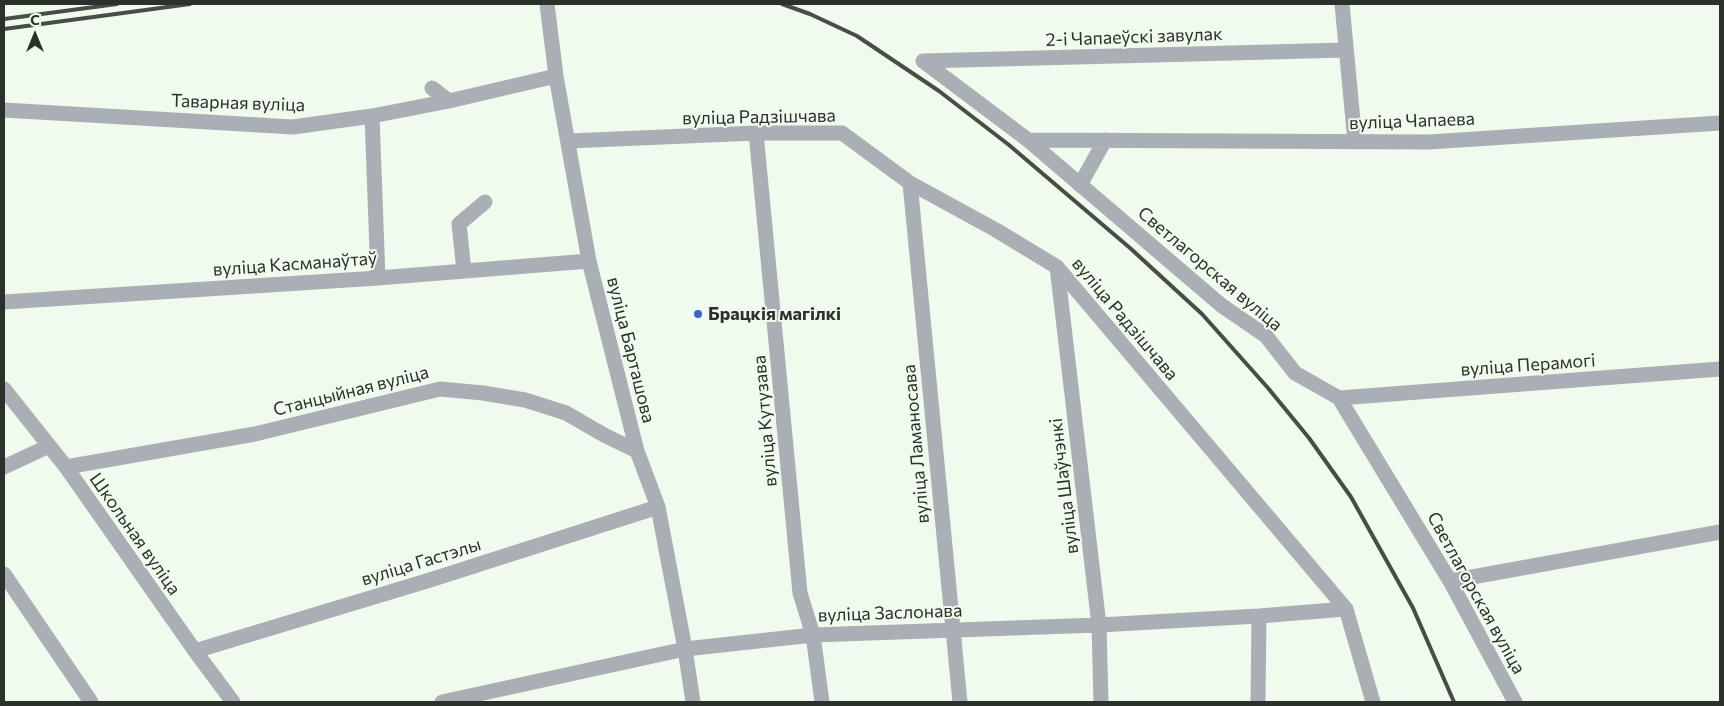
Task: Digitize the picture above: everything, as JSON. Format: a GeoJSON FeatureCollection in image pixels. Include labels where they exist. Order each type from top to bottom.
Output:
{"type":"FeatureCollection","features":[{"type":"Feature","properties":{"kind":"street","name":"вуліца Барташова"},"geometry":{"type":"LineString","coordinates":[[548,4],[556,76],[589,261],[637,451],[658,507],[693,702]]}},
{"type":"Feature","properties":{"kind":"street"},"geometry":{"type":"LineString","coordinates":[[1342,4],[1355,142]]}},
{"type":"Feature","properties":{"kind":"street","name":"2-і Чапаеўскі завулак"},"geometry":{"type":"LineString","coordinates":[[923,61],[1346,50]]}},
{"type":"Feature","properties":{"kind":"street","name":"Светлагорская вуліца"},"geometry":{"type":"LineString","coordinates":[[923,61],[1028,140],[1221,305],[1266,336],[1295,373],[1339,398],[1450,581],[1515,702]]}},
{"type":"Feature","properties":{"kind":"street","name":"Таварная вуліца"},"geometry":{"type":"LineString","coordinates":[[4,110],[293,127],[372,116],[449,101],[556,76]]}},
{"type":"Feature","properties":{"kind":"street"},"geometry":{"type":"LineString","coordinates":[[432,88],[449,101]]}},
{"type":"Feature","properties":{"kind":"street"},"geometry":{"type":"LineString","coordinates":[[372,116],[378,278]]}},
{"type":"Feature","properties":{"kind":"street","name":"вуліца Чапаева"},"geometry":{"type":"LineString","coordinates":[[1028,140],[1430,142],[1720,122]]}},
{"type":"Feature","properties":{"kind":"street","name":"вуліца Радзішчава"},"geometry":{"type":"LineString","coordinates":[[568,141],[756,133],[842,132],[910,183],[996,230],[1057,267],[1346,609],[1373,702]]}},
{"type":"Feature","properties":{"kind":"street","name":"вуліца Кутузава"},"geometry":{"type":"LineString","coordinates":[[756,133],[800,593],[813,635],[822,702]]}},
{"type":"Feature","properties":{"kind":"street"},"geometry":{"type":"LineString","coordinates":[[1080,185],[1105,140]]}},
{"type":"Feature","properties":{"kind":"street","name":"вуліца Ламаносава"},"geometry":{"type":"LineString","coordinates":[[910,183],[960,702]]}},
{"type":"Feature","properties":{"kind":"street"},"geometry":{"type":"LineString","coordinates":[[464,271],[459,224],[485,202]]}},
{"type":"Feature","properties":{"kind":"street","name":"вуліца Касманаўтаў"},"geometry":{"type":"LineString","coordinates":[[4,302],[378,278],[589,261]]}},
{"type":"Feature","properties":{"kind":"street","name":"вуліца Шаўчэнкі"},"geometry":{"type":"LineString","coordinates":[[1057,267],[1098,625],[1101,702]]}},
{"type":"Feature","properties":{"kind":"street","name":"вуліца Перамогі"},"geometry":{"type":"LineString","coordinates":[[1339,398],[1720,369]]}},
{"type":"Feature","properties":{"kind":"street","name":"Школьная вуліца"},"geometry":{"type":"LineString","coordinates":[[4,389],[66,467],[195,652],[233,702]]}},
{"type":"Feature","properties":{"kind":"street","name":"Станцыйная вуліца"},"geometry":{"type":"LineString","coordinates":[[66,467],[255,434],[440,389],[483,392],[525,400],[566,413],[637,451]]}},
{"type":"Feature","properties":{"kind":"street"},"geometry":{"type":"LineString","coordinates":[[4,467],[49,446]]}},
{"type":"Feature","properties":{"kind":"street","name":"вуліца Гастэлы"},"geometry":{"type":"LineString","coordinates":[[195,652],[430,580],[658,507]]}},
{"type":"Feature","properties":{"kind":"street"},"geometry":{"type":"LineString","coordinates":[[1450,581],[1720,532]]}},
{"type":"Feature","properties":{"kind":"street"},"geometry":{"type":"LineString","coordinates":[[4,574],[91,702]]}},
{"type":"Feature","properties":{"kind":"street","name":"вуліца Заслонава"},"geometry":{"type":"LineString","coordinates":[[442,702],[685,650],[813,635],[1098,625],[1346,609]]}},
{"type":"Feature","properties":{"kind":"street"},"geometry":{"type":"LineString","coordinates":[[1258,702],[1259,616]]}},
{"type":"Feature","properties":{"kind":"railway"},"geometry":{"type":"LineString","coordinates":[[4,19],[117,4]]}},
{"type":"Feature","properties":{"kind":"railway"},"geometry":{"type":"LineString","coordinates":[[4,29],[190,4]]}},
{"type":"Feature","properties":{"kind":"railway"},"geometry":{"type":"LineString","coordinates":[[782,4],[810,14],[857,36],[939,91],[1009,145],[1130,248],[1202,314],[1268,388],[1309,438],[1351,497],[1413,608],[1454,702]]}},
{"type":"Feature","properties":{"kind":"place","name":"Брацкія магілкі"},"geometry":{"type":"Point","coordinates":[698,314]}}]}
